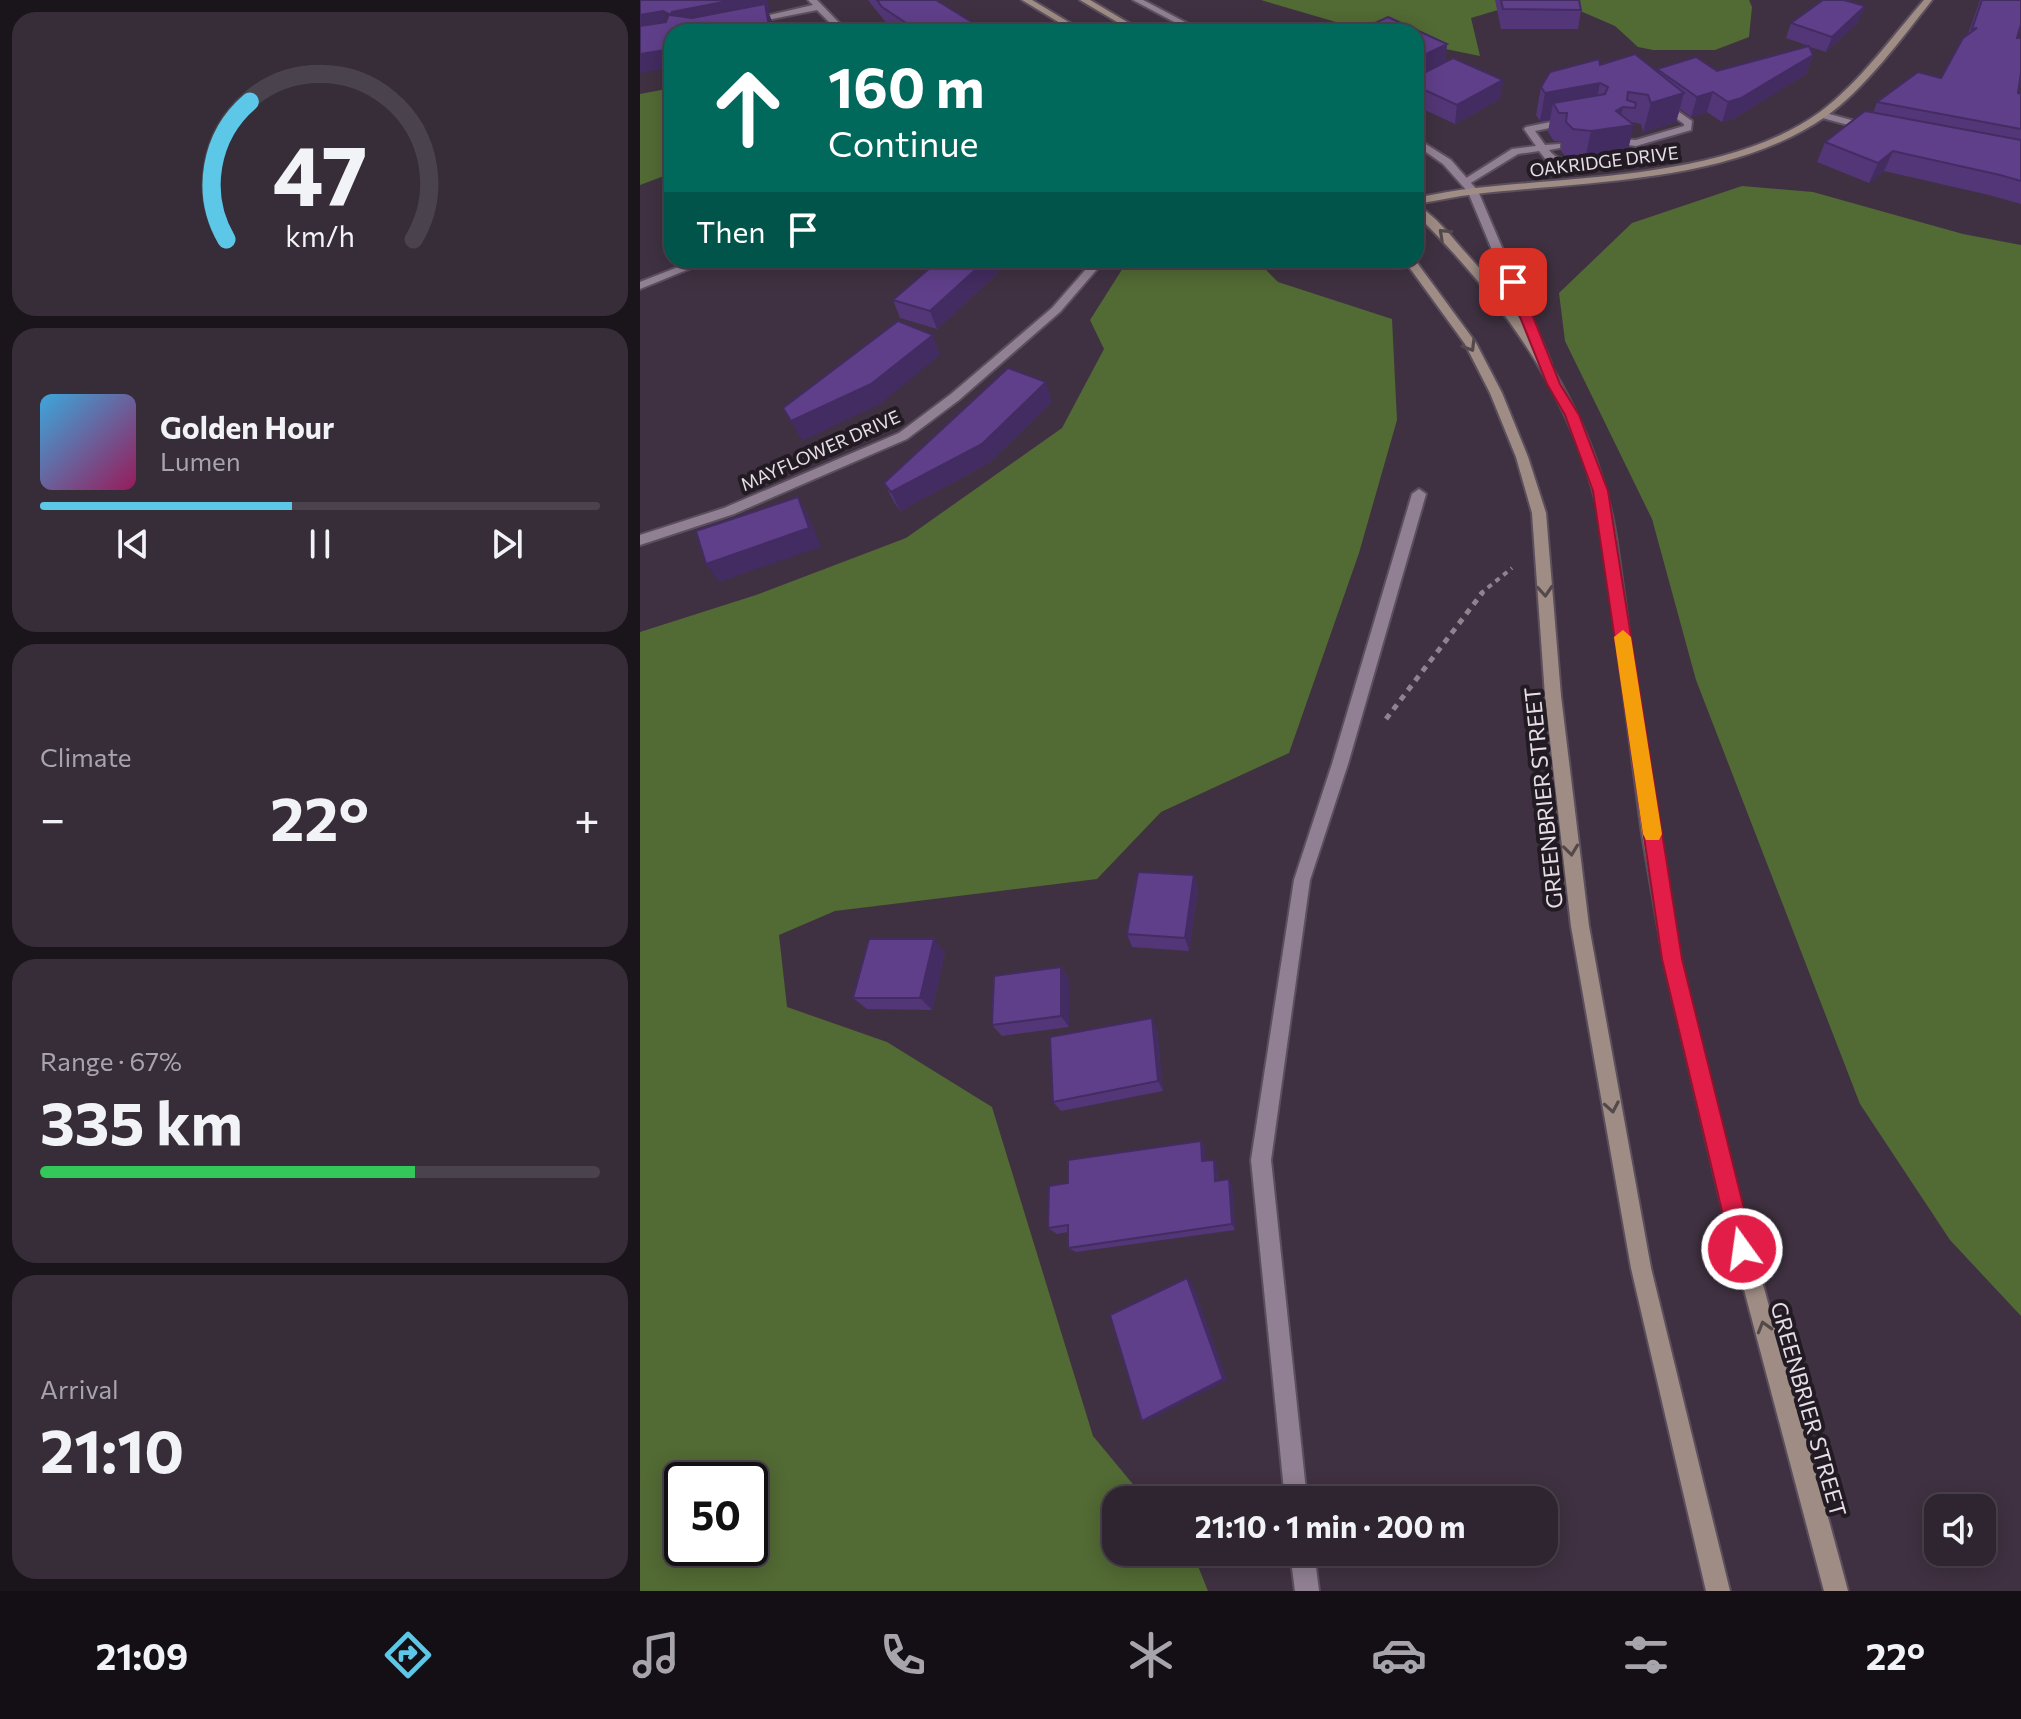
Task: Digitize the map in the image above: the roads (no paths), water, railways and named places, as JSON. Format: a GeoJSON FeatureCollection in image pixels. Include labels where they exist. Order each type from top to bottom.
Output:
{"type":"FeatureCollection","features":[{"type":"Feature","properties":{"kind":"main road"},"geometry":{"type":"LineString","coordinates":[[1026,0],[1067,24]]}},
{"type":"Feature","properties":{"kind":"main road"},"geometry":{"type":"LineString","coordinates":[[1084,0],[1126,24]]}},
{"type":"Feature","properties":{"kind":"main road","name":"OAKRIDGE DRIVE"},"geometry":{"type":"LineString","coordinates":[[1424,199],[1469,186],[1578,183],[1658,172],[1739,154],[1777,139],[1822,115],[1874,65],[1928,0]]}},
{"type":"Feature","properties":{"kind":"main road","name":"GREENBRIER STREET"},"geometry":{"type":"LineString","coordinates":[[1424,215],[1454,243],[1491,285],[1537,351],[1572,415],[1600,491],[1672,959],[1749,1276],[1836,1591]]}},
{"type":"Feature","properties":{"kind":"main road","name":"GREENBRIER STREET"},"geometry":{"type":"LineString","coordinates":[[1415,268],[1470,343],[1496,393],[1535,499],[1542,545],[1553,696],[1580,926],[1641,1268],[1718,1591]]}},
{"type":"Feature","properties":{"kind":"street"},"geometry":{"type":"LineString","coordinates":[[1137,0],[1184,24]]}},
{"type":"Feature","properties":{"kind":"street"},"geometry":{"type":"LineString","coordinates":[[745,22],[814,3],[836,24]]}},
{"type":"Feature","properties":{"kind":"street"},"geometry":{"type":"LineString","coordinates":[[1618,141],[1636,143],[1688,128],[1689,123],[1652,96]]}},
{"type":"Feature","properties":{"kind":"street"},"geometry":{"type":"LineString","coordinates":[[1822,115],[1881,129]]}},
{"type":"Feature","properties":{"kind":"street"},"geometry":{"type":"LineString","coordinates":[[1586,119],[1529,129],[1550,159],[1567,166],[1648,159]]}},
{"type":"Feature","properties":{"kind":"street"},"geometry":{"type":"LineString","coordinates":[[1637,129],[1636,143],[1658,172]]}},
{"type":"Feature","properties":{"kind":"street"},"geometry":{"type":"LineString","coordinates":[[1424,146],[1447,162],[1469,186],[1553,384]]}},
{"type":"Feature","properties":{"kind":"street"},"geometry":{"type":"LineString","coordinates":[[1469,186],[1515,151],[1557,146]]}},
{"type":"Feature","properties":{"kind":"street"},"geometry":{"type":"LineString","coordinates":[[1567,166],[1578,183]]}},
{"type":"Feature","properties":{"kind":"street"},"geometry":{"type":"LineString","coordinates":[[640,286],[686,268]]}},
{"type":"Feature","properties":{"kind":"street","name":"MAYFLOWER DRIVE"},"geometry":{"type":"LineString","coordinates":[[640,540],[729,511],[903,436],[955,397],[1056,310],[1093,268]]}},
{"type":"Feature","properties":{"kind":"street"},"geometry":{"type":"LineString","coordinates":[[1295,1486],[1261,1160],[1302,880],[1340,764],[1419,494]]}},
{"type":"Feature","properties":{"kind":"street"},"geometry":{"type":"LineString","coordinates":[[1304,1566],[1307,1591]]}}]}
